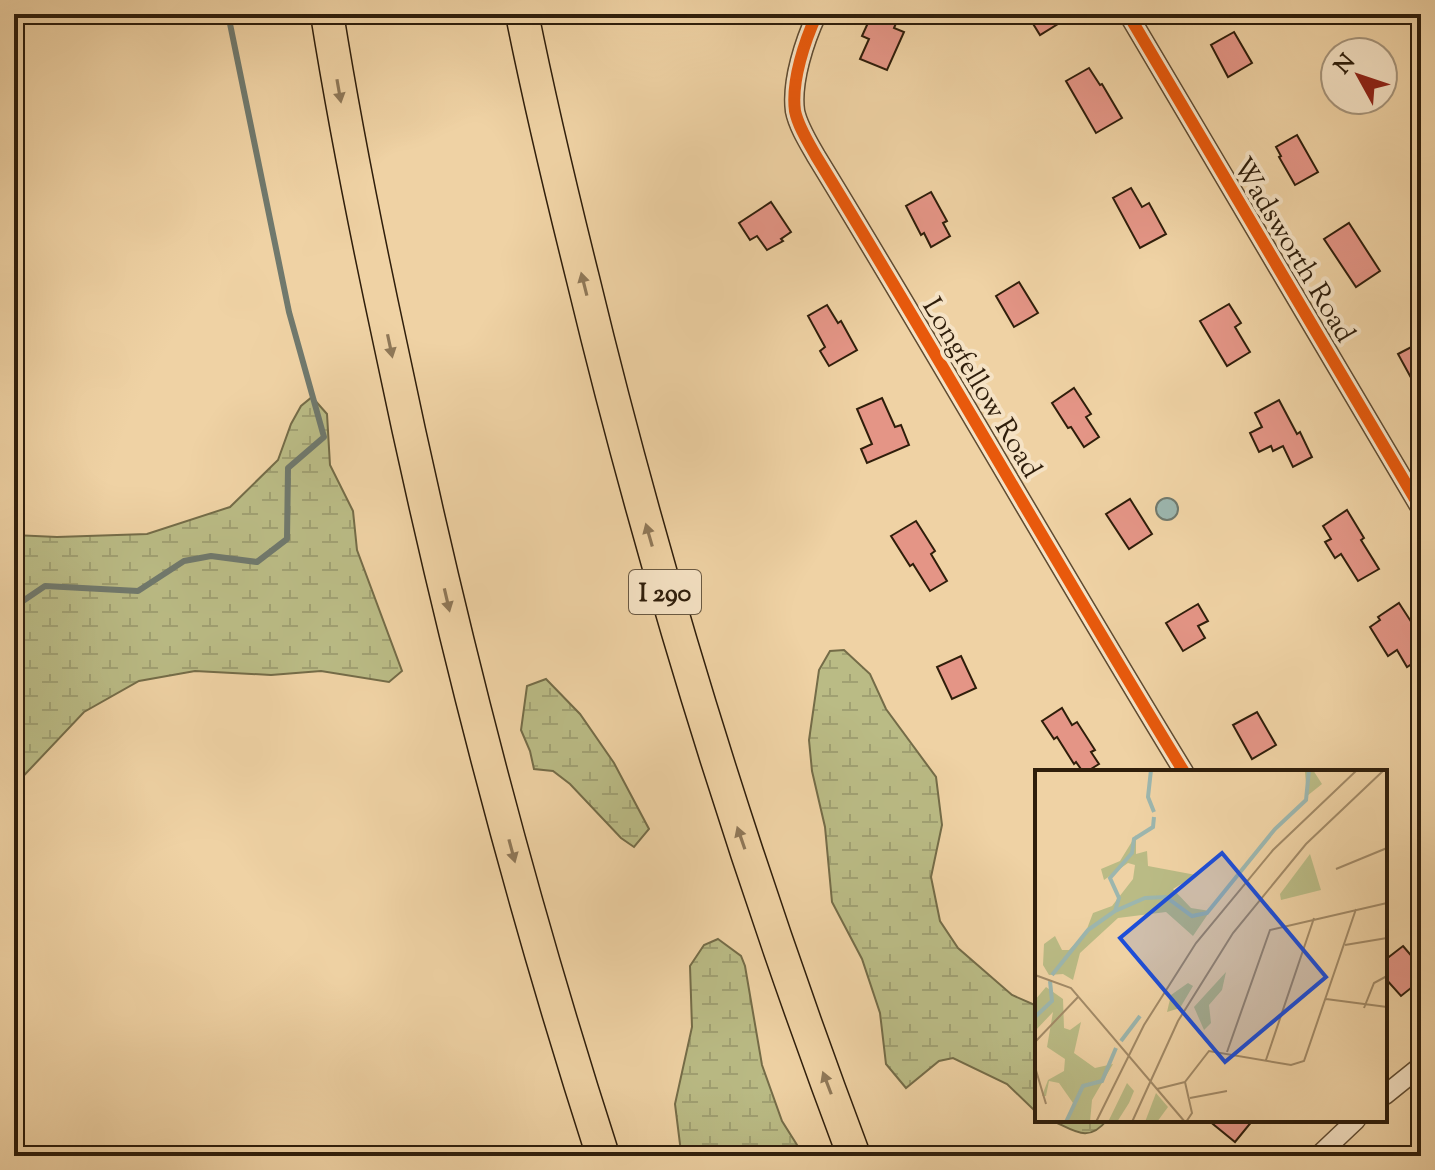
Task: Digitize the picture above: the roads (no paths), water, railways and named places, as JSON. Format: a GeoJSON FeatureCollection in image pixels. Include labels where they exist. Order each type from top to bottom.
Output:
{"type":"FeatureCollection","features":[{"type":"Feature","properties":{"kind":"highway"},"geometry":{"type":"LineString","coordinates":[[327,14],[353,165],[403,411],[467,683],[562,1030],[603,1156]]}},
{"type":"Feature","properties":{"kind":"highway","name":"I 290"},"geometry":{"type":"LineString","coordinates":[[522,14],[606,377],[667,598],[741,837],[854,1156]]}},
{"type":"Feature","properties":{"kind":"street","name":"Longfellow Road"},"geometry":{"type":"LineString","coordinates":[[817,14],[805,43],[798,74],[795,112],[802,129],[1183,770]]}},
{"type":"Feature","properties":{"kind":"street","name":"Wadsworth Road"},"geometry":{"type":"LineString","coordinates":[[1128,14],[1421,509]]}},
{"type":"Feature","properties":{"kind":"street"},"geometry":{"type":"LineString","coordinates":[[1387,1093],[1421,1066]]}},
{"type":"Feature","properties":{"kind":"street"},"geometry":{"type":"LineString","coordinates":[[1318,1156],[1354,1122]]}},
{"type":"Feature","properties":{"kind":"water"},"geometry":{"type":"Polygon","coordinates":[[[1163,498],[1171,498],[1178,509],[1171,520],[1163,520],[1156,513],[1156,505],[1163,498]]]}},
{"type":"Feature","properties":{"kind":"waterway"},"geometry":{"type":"LineString","coordinates":[[14,607],[45,586],[138,591],[184,561],[211,556],[257,562],[287,539],[288,468],[324,437],[289,312],[228,14]]}}]}
